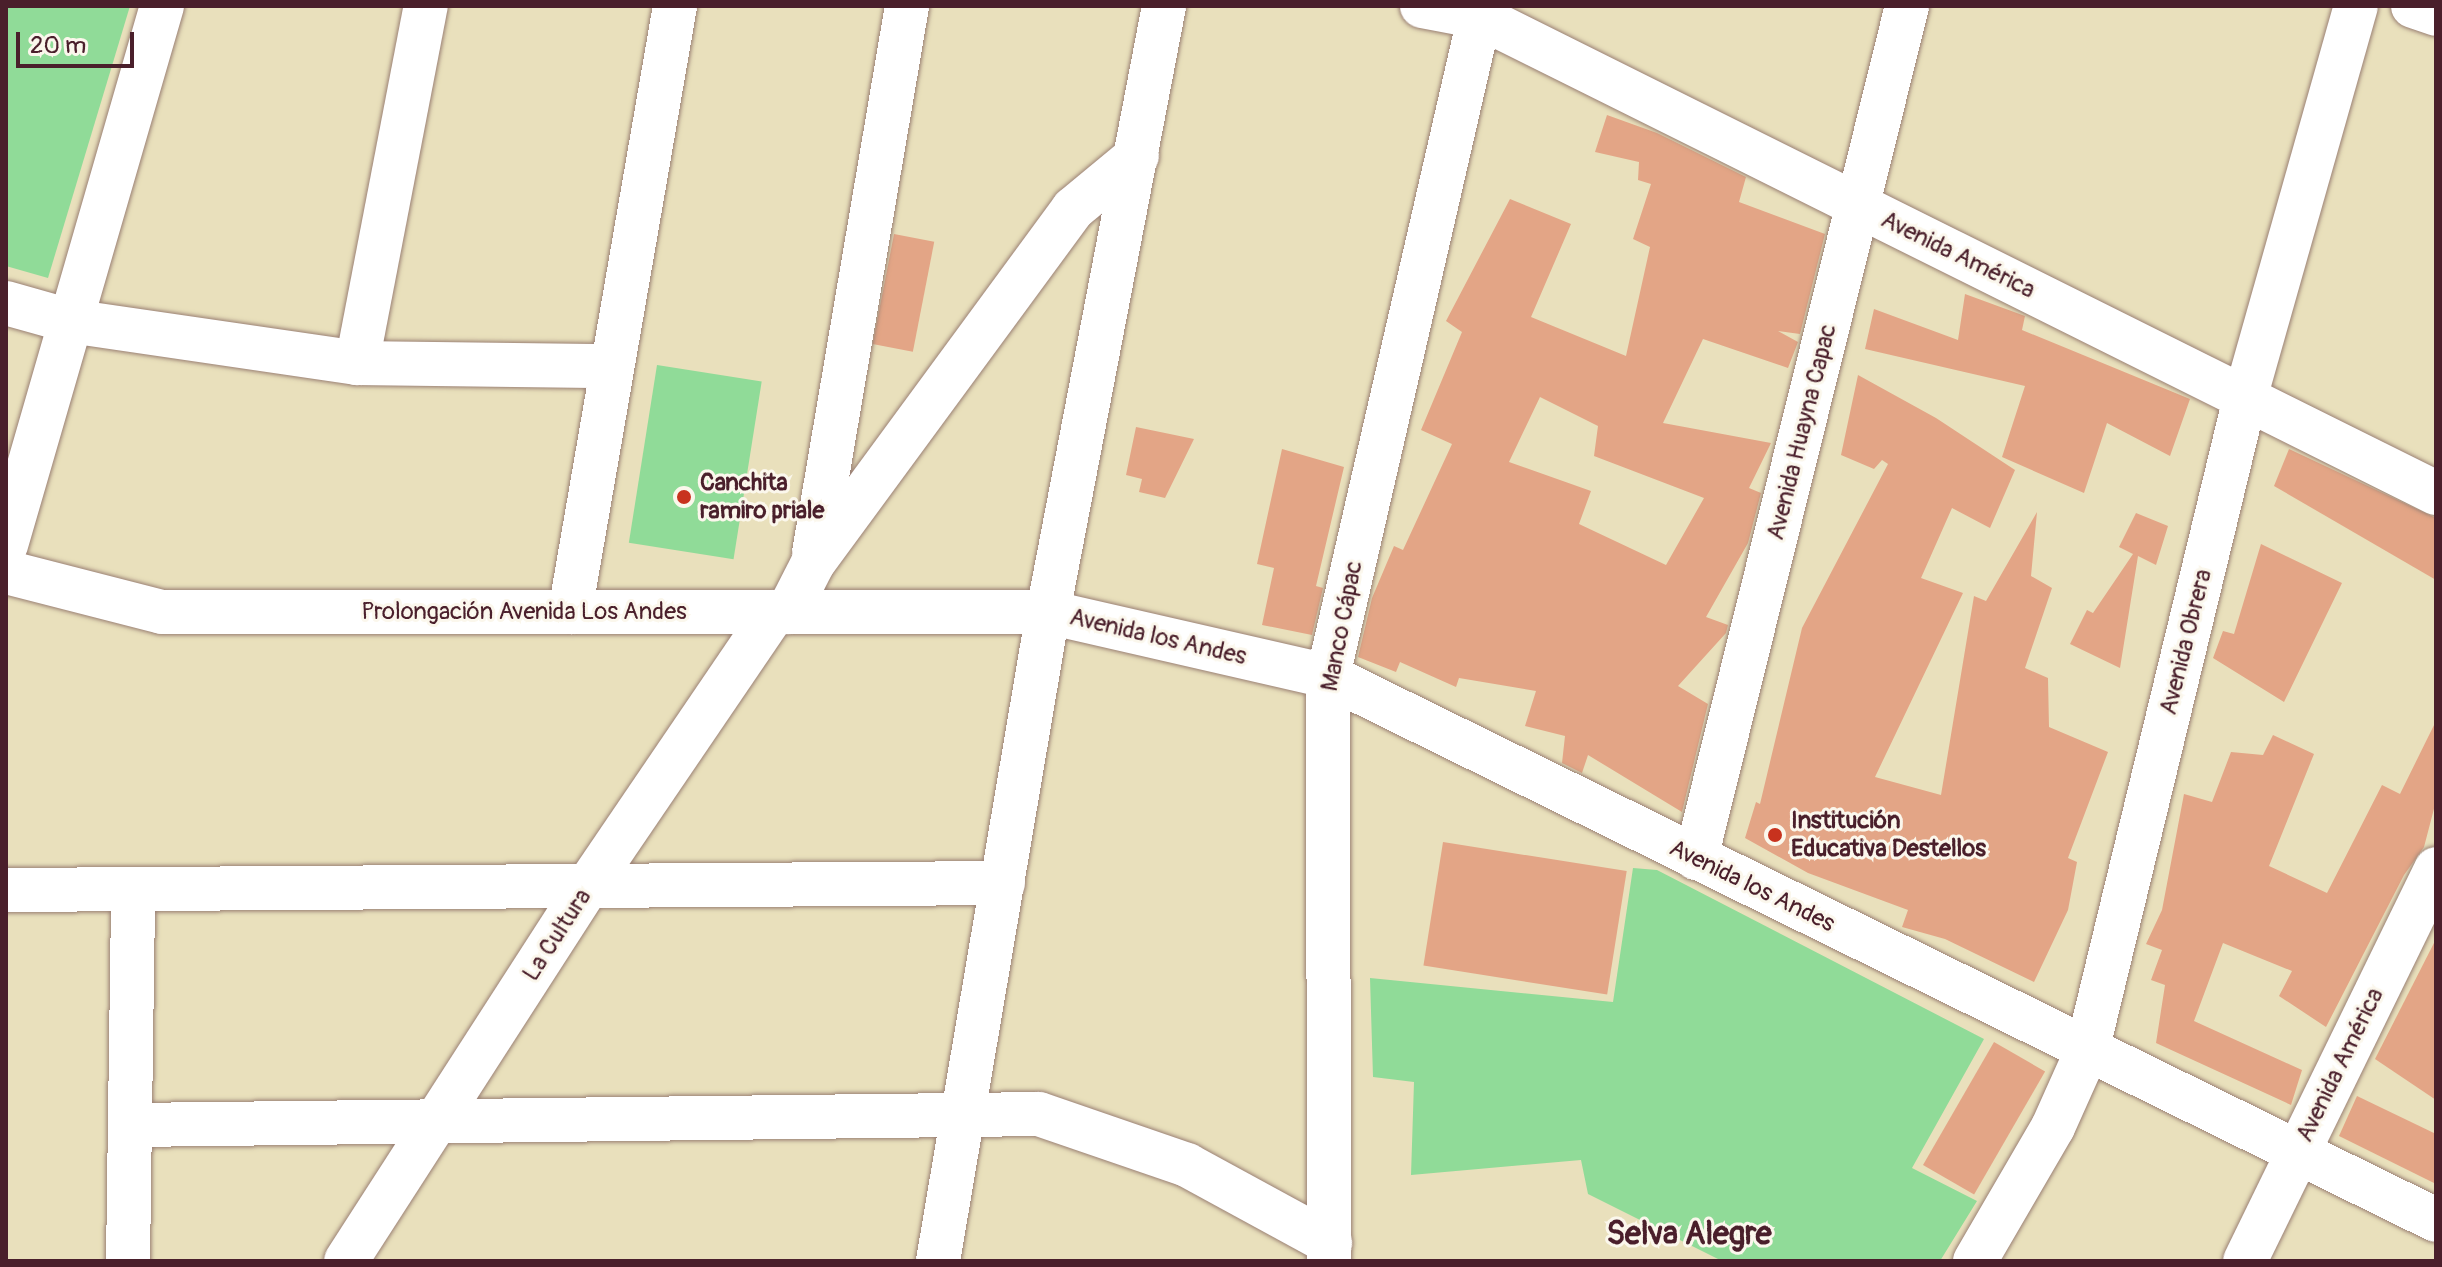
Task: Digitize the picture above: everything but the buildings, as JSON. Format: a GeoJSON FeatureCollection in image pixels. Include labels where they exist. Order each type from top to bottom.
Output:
{"type":"FeatureCollection","features":[{"type":"Feature","properties":{"kind":"street"},"geometry":{"type":"LineString","coordinates":[[6,545],[162,6]]}},
{"type":"Feature","properties":{"kind":"street"},"geometry":{"type":"LineString","coordinates":[[357,363],[426,6]]}},
{"type":"Feature","properties":{"kind":"street"},"geometry":{"type":"LineString","coordinates":[[570,612],[675,6]]}},
{"type":"Feature","properties":{"kind":"street"},"geometry":{"type":"LineString","coordinates":[[813,563],[907,6]]}},
{"type":"Feature","properties":{"kind":"street"},"geometry":{"type":"LineString","coordinates":[[938,1261],[1048,612],[1164,6]]}},
{"type":"Feature","properties":{"kind":"street","name":"Avenida América"},"geometry":{"type":"LineString","coordinates":[[1422,6],[1481,11],[1858,205],[2436,493]]}},
{"type":"Feature","properties":{"kind":"street","name":"Avenida Huayna Capac"},"geometry":{"type":"LineString","coordinates":[[1696,858],[1907,6]]}},
{"type":"Feature","properties":{"kind":"street","name":"Avenida Obrera"},"geometry":{"type":"LineString","coordinates":[[1975,1261],[2053,1127],[2087,1051],[2245,398],[2356,6]]}},
{"type":"Feature","properties":{"kind":"street"},"geometry":{"type":"LineString","coordinates":[[2413,6],[2436,14]]}},
{"type":"Feature","properties":{"kind":"street","name":"Manco Cápac"},"geometry":{"type":"LineString","coordinates":[[1329,1252],[1328,676],[1481,11]]}},
{"type":"Feature","properties":{"kind":"street"},"geometry":{"type":"LineString","coordinates":[[813,563],[1073,209],[1137,156]]}},
{"type":"Feature","properties":{"kind":"street"},"geometry":{"type":"LineString","coordinates":[[6,303],[70,321],[357,363],[612,366]]}},
{"type":"Feature","properties":{"kind":"street","name":"La Cultura"},"geometry":{"type":"LineString","coordinates":[[346,1261],[588,886],[813,563]]}},
{"type":"Feature","properties":{"kind":"street","name":"Prolongación Avenida Los Andes"},"geometry":{"type":"LineString","coordinates":[[6,572],[162,612],[1048,612]]}},
{"type":"Feature","properties":{"kind":"street","name":"Avenida los Andes"},"geometry":{"type":"LineString","coordinates":[[1048,612],[1328,676],[2436,1220]]}},
{"type":"Feature","properties":{"kind":"street","name":"Avenida América"},"geometry":{"type":"LineString","coordinates":[[2245,1261],[2436,869]]}},
{"type":"Feature","properties":{"kind":"street"},"geometry":{"type":"LineString","coordinates":[[6,890],[1003,883]]}},
{"type":"Feature","properties":{"kind":"street"},"geometry":{"type":"LineString","coordinates":[[128,1261],[133,890]]}},
{"type":"Feature","properties":{"kind":"street"},"geometry":{"type":"LineString","coordinates":[[130,1125],[1039,1114],[1187,1165],[1329,1252]]}},
{"type":"Feature","properties":{"kind":"green space"},"geometry":{"type":"Polygon","coordinates":[[[6,6],[130,6],[48,278],[6,266],[6,6]]]}},
{"type":"Feature","properties":{"kind":"green space"},"geometry":{"type":"Polygon","coordinates":[[[657,365],[762,382],[734,559],[629,543],[657,365]]]}},
{"type":"Feature","properties":{"kind":"green space"},"geometry":{"type":"Polygon","coordinates":[[[1633,868],[1657,870],[1984,1039],[1912,1168],[1977,1201],[1940,1261],[1722,1261],[1588,1194],[1581,1160],[1411,1175],[1414,1082],[1373,1077],[1370,978],[1613,1002],[1633,868]]]}},
{"type":"Feature","properties":{"kind":"place","name":"Canchita ramiro priale"},"geometry":{"type":"Point","coordinates":[684,497]}},
{"type":"Feature","properties":{"kind":"place","name":"Institución Educativa Destellos"},"geometry":{"type":"Point","coordinates":[1775,835]}},
{"type":"Feature","properties":{"kind":"district","name":"Selva Alegre"},"geometry":{"type":"Point","coordinates":[1689,1234]}}]}
